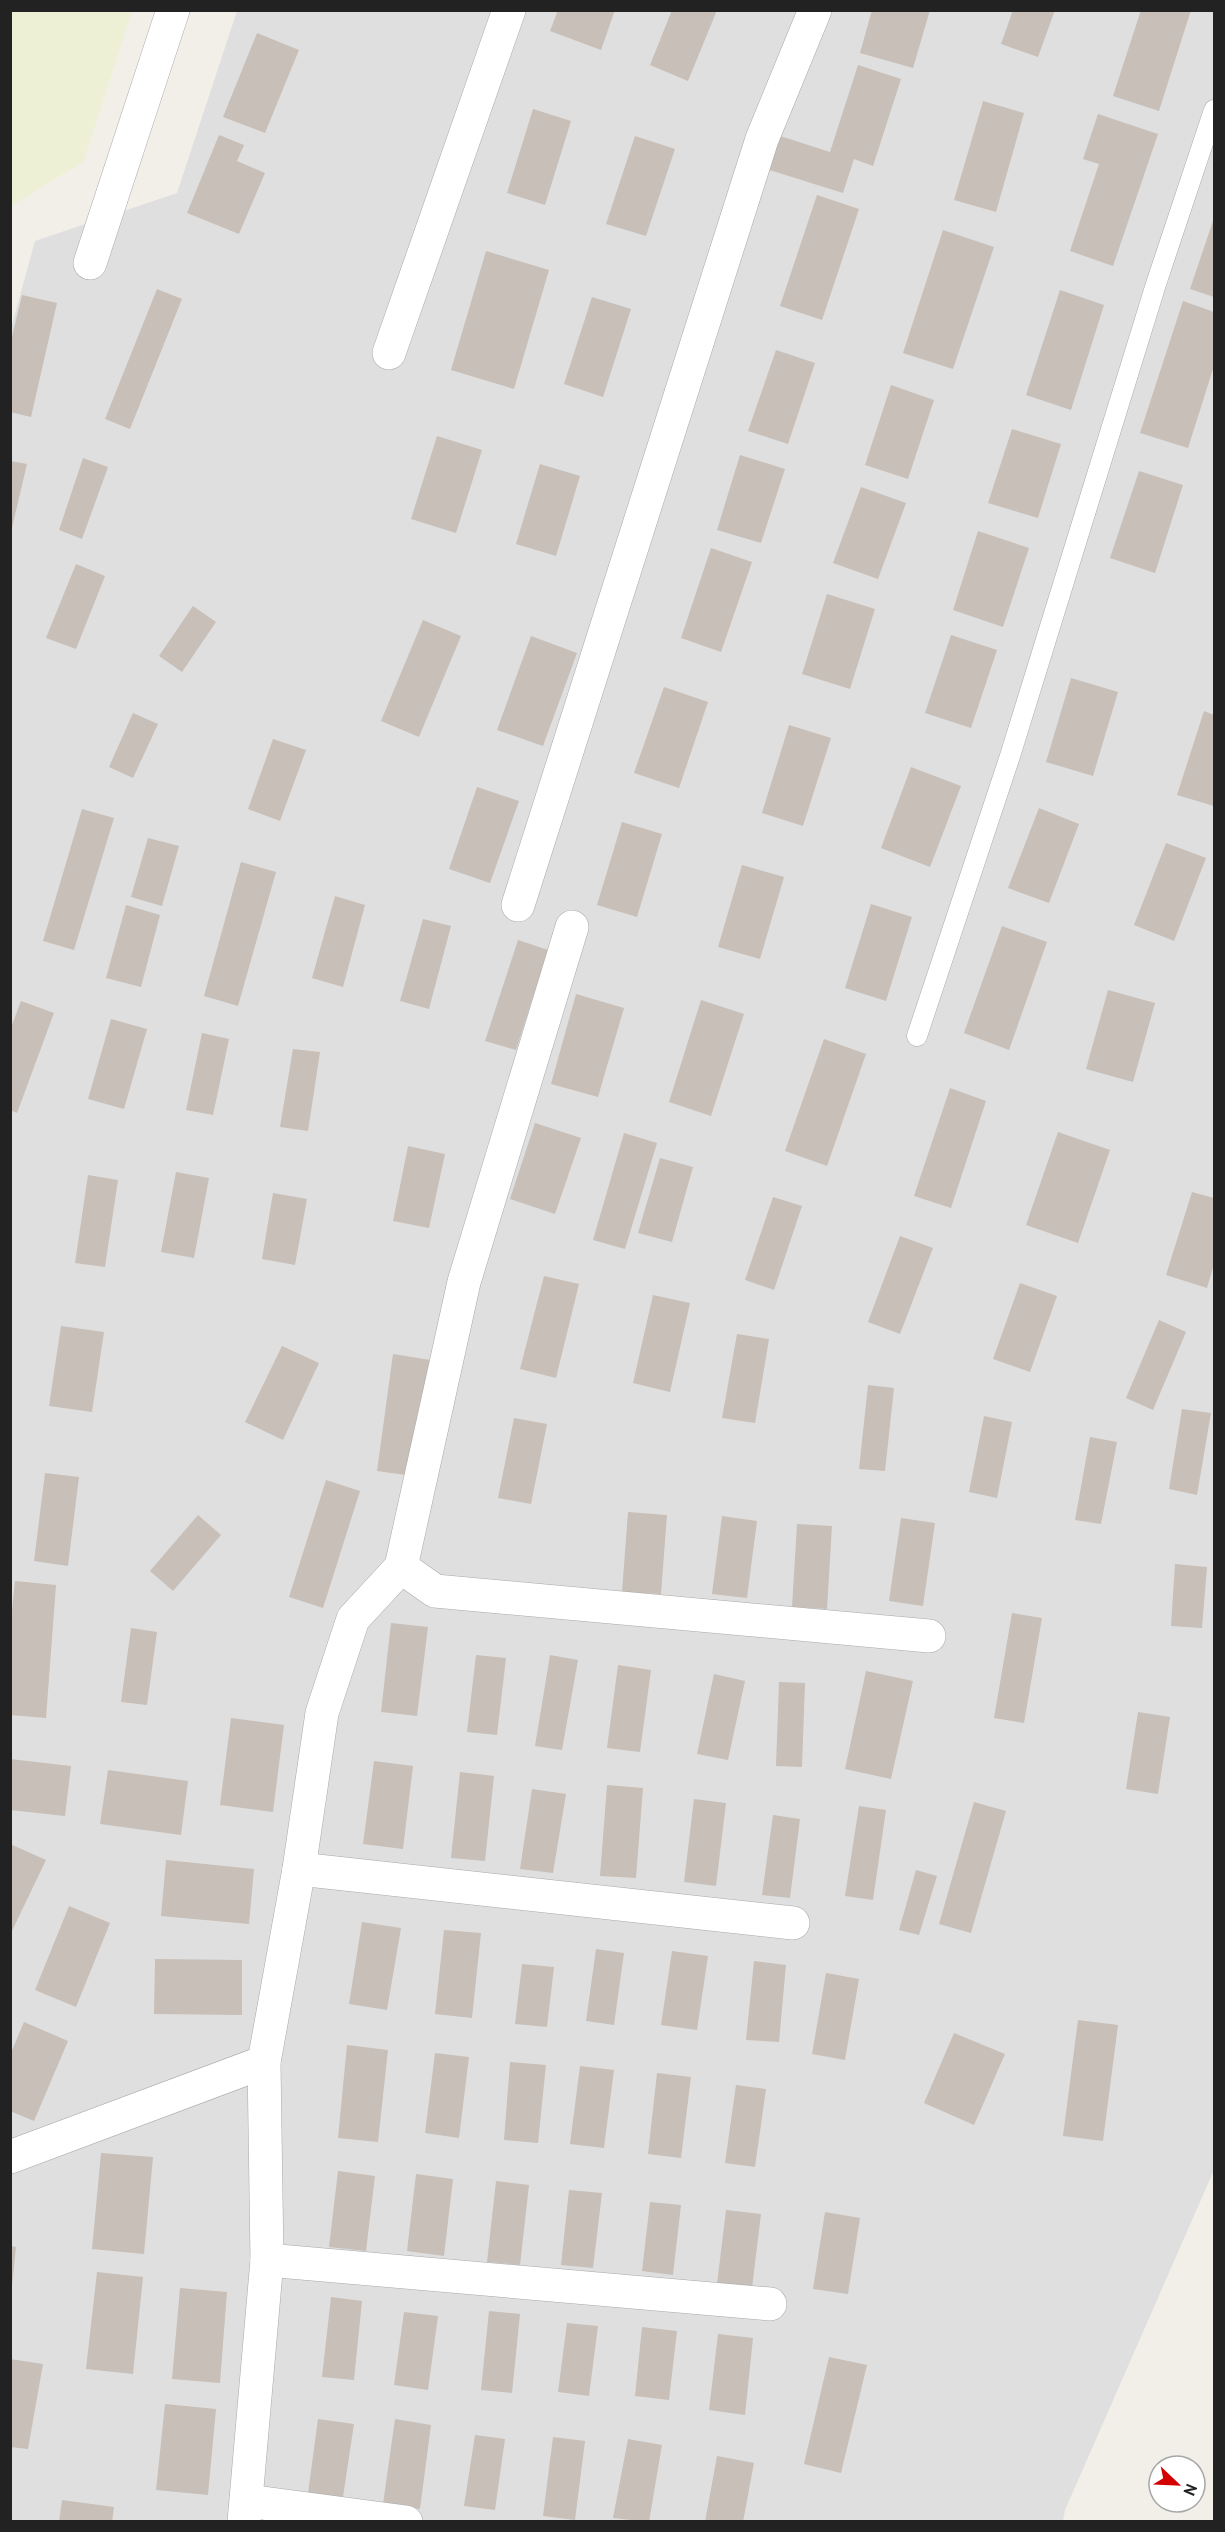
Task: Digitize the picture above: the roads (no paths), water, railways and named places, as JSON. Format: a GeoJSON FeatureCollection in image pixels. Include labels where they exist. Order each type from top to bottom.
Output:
{"type":"FeatureCollection","features":[{"type":"Feature","properties":{"kind":"street"},"geometry":{"type":"LineString","coordinates":[[90,263],[173,10]]}},
{"type":"Feature","properties":{"kind":"street"},"geometry":{"type":"LineString","coordinates":[[388,353],[509,10]]}},
{"type":"Feature","properties":{"kind":"street"},"geometry":{"type":"LineString","coordinates":[[518,905],[762,139],[815,10]]}},
{"type":"Feature","properties":{"kind":"street"},"geometry":{"type":"LineString","coordinates":[[406,2522],[245,2511],[267,2260],[264,2062],[299,1869],[322,1713],[353,1619],[401,1567],[464,1282],[572,927]]}},
{"type":"Feature","properties":{"kind":"street"},"geometry":{"type":"LineString","coordinates":[[401,1567],[435,1591],[929,1636]]}},
{"type":"Feature","properties":{"kind":"street"},"geometry":{"type":"LineString","coordinates":[[299,1869],[793,1923]]}},
{"type":"Feature","properties":{"kind":"street"},"geometry":{"type":"LineString","coordinates":[[10,2157],[264,2062]]}},
{"type":"Feature","properties":{"kind":"street"},"geometry":{"type":"LineString","coordinates":[[267,2260],[770,2304]]}},
{"type":"Feature","properties":{"kind":"lane"},"geometry":{"type":"LineString","coordinates":[[917,1036],[1006,767],[1153,295],[1215,110]]}}]}
